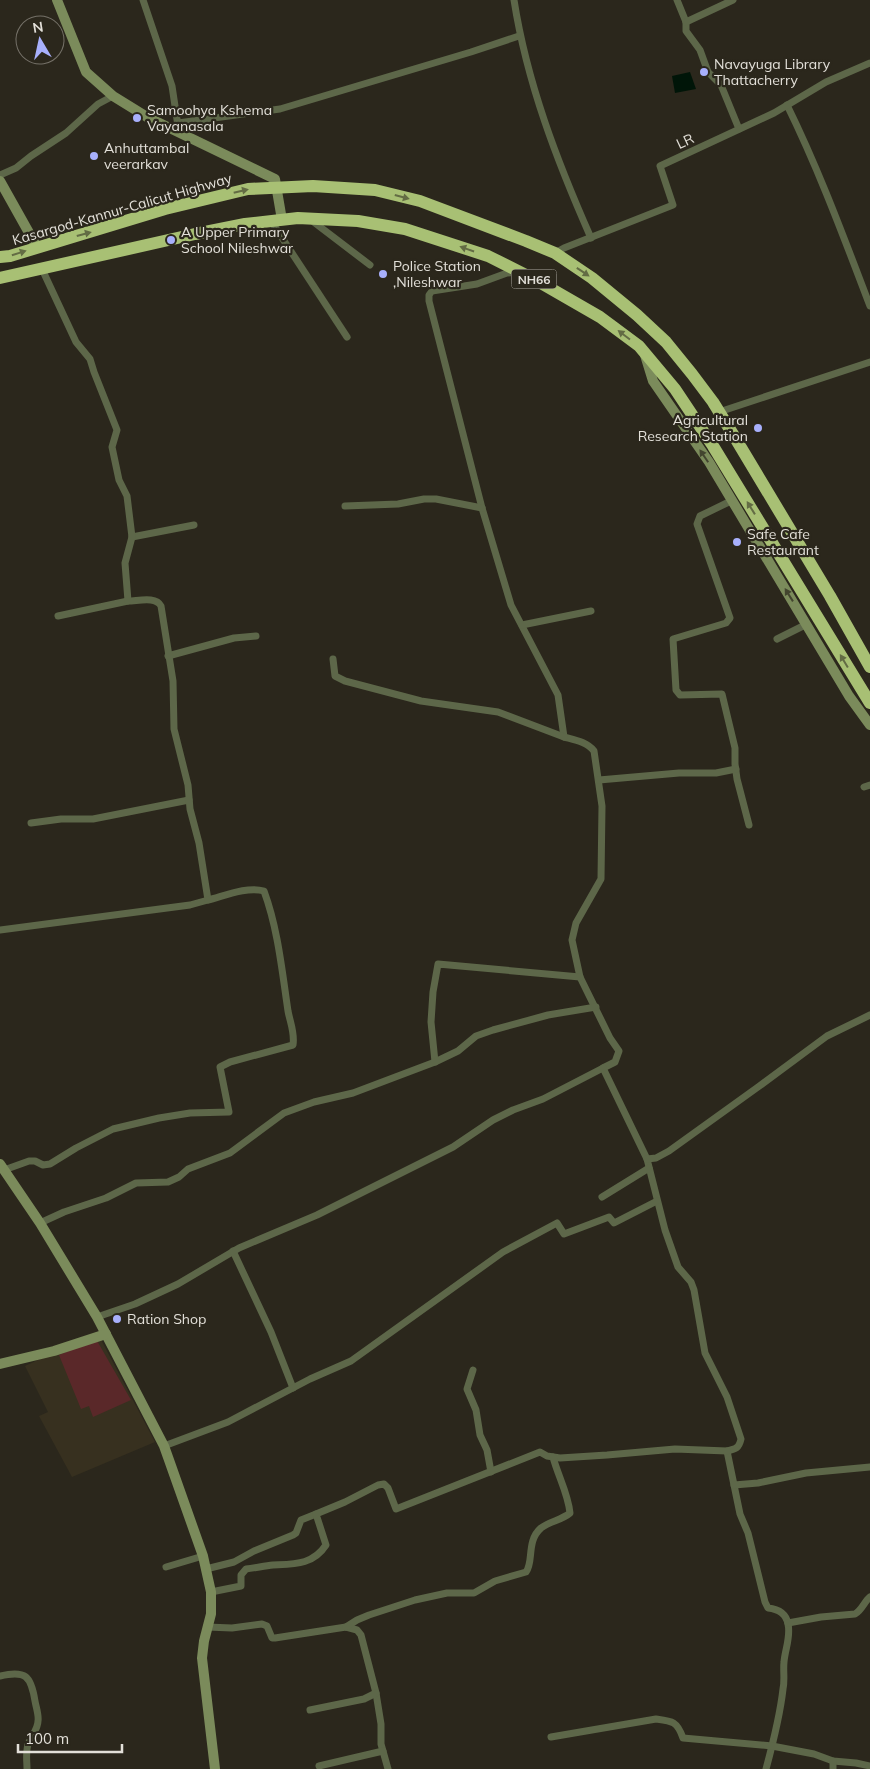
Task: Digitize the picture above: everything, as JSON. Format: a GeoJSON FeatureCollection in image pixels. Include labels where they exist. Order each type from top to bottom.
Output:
{"type":"FeatureCollection","features":[{"type":"Feature","properties":{"kind":"highway","name":"Kasargod-Kannur-Calicut Highway"},"geometry":{"type":"LineString","coordinates":[[0,257],[10,256],[95,232],[165,209],[248,189],[313,186],[375,190],[420,201],[556,254],[592,278],[666,342],[692,374],[719,412],[825,588],[870,667]]}},
{"type":"Feature","properties":{"kind":"highway","name":"NH66"},"geometry":{"type":"LineString","coordinates":[[0,278],[245,224],[311,219],[358,221],[405,228],[488,256],[600,317],[639,346],[675,389],[713,446],[870,703]]}},
{"type":"Feature","properties":{"kind":"main road"},"geometry":{"type":"LineString","coordinates":[[57,0],[86,72],[113,96],[147,117],[275,179],[276,221]]}},
{"type":"Feature","properties":{"kind":"main road"},"geometry":{"type":"LineString","coordinates":[[0,181],[37,247]]}},
{"type":"Feature","properties":{"kind":"main road"},"geometry":{"type":"LineString","coordinates":[[644,352],[653,381],[709,462],[849,696],[870,725]]}},
{"type":"Feature","properties":{"kind":"main road"},"geometry":{"type":"LineString","coordinates":[[2,1167],[40,1223],[106,1334],[164,1446],[203,1556],[211,1592],[211,1614],[202,1658],[215,1769]]}},
{"type":"Feature","properties":{"kind":"main road"},"geometry":{"type":"LineString","coordinates":[[0,1364],[54,1351],[106,1334]]}},
{"type":"Feature","properties":{"kind":"street"},"geometry":{"type":"LineString","coordinates":[[144,0],[172,86],[179,134]]}},
{"type":"Feature","properties":{"kind":"street"},"geometry":{"type":"LineString","coordinates":[[514,0],[519,36],[542,117],[591,238]]}},
{"type":"Feature","properties":{"kind":"street"},"geometry":{"type":"LineString","coordinates":[[677,0],[686,22],[686,32],[700,50],[708,72],[721,85],[739,129]]}},
{"type":"Feature","properties":{"kind":"street"},"geometry":{"type":"LineString","coordinates":[[686,22],[732,0]]}},
{"type":"Feature","properties":{"kind":"street"},"geometry":{"type":"LineString","coordinates":[[178,123],[280,109],[519,36]]}},
{"type":"Feature","properties":{"kind":"street","name":"LR"},"geometry":{"type":"LineString","coordinates":[[556,254],[564,248],[673,205],[660,166],[787,105],[826,82],[870,63]]}},
{"type":"Feature","properties":{"kind":"street"},"geometry":{"type":"LineString","coordinates":[[0,175],[16,168],[66,133],[98,104],[113,96]]}},
{"type":"Feature","properties":{"kind":"street"},"geometry":{"type":"LineString","coordinates":[[787,105],[813,161],[870,306]]}},
{"type":"Feature","properties":{"kind":"street"},"geometry":{"type":"LineString","coordinates":[[311,219],[370,265]]}},
{"type":"Feature","properties":{"kind":"street"},"geometry":{"type":"LineString","coordinates":[[276,221],[346,337]]}},
{"type":"Feature","properties":{"kind":"street"},"geometry":{"type":"LineString","coordinates":[[42,269],[76,342],[90,358],[117,430],[112,447],[119,480],[127,496],[132,537],[124,564],[128,601]]}},
{"type":"Feature","properties":{"kind":"street"},"geometry":{"type":"LineString","coordinates":[[520,272],[507,273],[477,284],[432,291],[429,295],[444,362],[482,508],[511,604],[558,695],[564,737]]}},
{"type":"Feature","properties":{"kind":"street"},"geometry":{"type":"LineString","coordinates":[[719,412],[870,362]]}},
{"type":"Feature","properties":{"kind":"street"},"geometry":{"type":"LineString","coordinates":[[345,506],[398,504],[424,498],[482,508]]}},
{"type":"Feature","properties":{"kind":"street"},"geometry":{"type":"LineString","coordinates":[[731,501],[700,516],[697,524],[730,618],[726,623],[674,639],[676,690],[680,695],[722,694],[735,748],[736,769],[750,825]]}},
{"type":"Feature","properties":{"kind":"street"},"geometry":{"type":"LineString","coordinates":[[132,537],[194,525]]}},
{"type":"Feature","properties":{"kind":"street"},"geometry":{"type":"LineString","coordinates":[[58,616],[128,601],[155,600],[160,602],[173,681],[174,729],[188,785],[189,800],[199,843],[208,900]]}},
{"type":"Feature","properties":{"kind":"street"},"geometry":{"type":"LineString","coordinates":[[522,625],[591,611]]}},
{"type":"Feature","properties":{"kind":"street"},"geometry":{"type":"LineString","coordinates":[[777,639],[807,624]]}},
{"type":"Feature","properties":{"kind":"street"},"geometry":{"type":"LineString","coordinates":[[168,656],[234,638],[256,636]]}},
{"type":"Feature","properties":{"kind":"street"},"geometry":{"type":"LineString","coordinates":[[96,1317],[135,1304],[178,1284],[233,1251],[316,1214],[453,1147],[493,1120],[543,1099],[615,1062],[619,1051],[610,1038],[580,977],[572,940],[576,923],[601,879],[602,806],[594,751],[591,747],[578,740],[564,737],[498,712],[422,701],[345,682],[335,676],[333,659]]}},
{"type":"Feature","properties":{"kind":"street"},"geometry":{"type":"LineString","coordinates":[[599,780],[679,773],[716,773],[736,769]]}},
{"type":"Feature","properties":{"kind":"street"},"geometry":{"type":"LineString","coordinates":[[31,823],[61,819],[94,819],[189,800]]}},
{"type":"Feature","properties":{"kind":"street"},"geometry":{"type":"LineString","coordinates":[[0,930],[190,905],[234,893],[258,889],[264,890],[285,980],[288,1011],[294,1038],[293,1045],[230,1062],[220,1067],[229,1112],[184,1114],[113,1129],[50,1164],[43,1165],[35,1161],[28,1161],[2,1167]]}},
{"type":"Feature","properties":{"kind":"street"},"geometry":{"type":"LineString","coordinates":[[435,1062],[431,1022],[433,992],[438,964],[580,977]]}},
{"type":"Feature","properties":{"kind":"street"},"geometry":{"type":"LineString","coordinates":[[40,1223],[64,1212],[106,1198],[136,1183],[168,1182],[180,1177],[188,1169],[230,1153],[284,1113],[314,1102],[353,1093],[435,1062],[458,1051],[476,1036],[548,1015],[596,1007]]}},
{"type":"Feature","properties":{"kind":"street"},"geometry":{"type":"LineString","coordinates":[[647,1159],[656,1158],[669,1151],[827,1036],[870,1015]]}},
{"type":"Feature","properties":{"kind":"street"},"geometry":{"type":"LineString","coordinates":[[206,1569],[234,1562],[254,1551],[292,1535],[296,1533],[301,1520],[384,1484],[388,1488],[396,1509],[540,1452],[553,1457],[607,1455],[675,1449],[727,1451],[736,1449],[740,1445],[741,1438],[727,1397],[705,1353],[694,1290],[691,1282],[678,1267],[657,1201],[647,1159],[603,1068]]}},
{"type":"Feature","properties":{"kind":"street"},"geometry":{"type":"LineString","coordinates":[[602,1197],[648,1168]]}},
{"type":"Feature","properties":{"kind":"street"},"geometry":{"type":"LineString","coordinates":[[164,1446],[228,1422],[362,1355],[503,1252],[557,1223],[564,1234],[609,1217],[614,1223],[657,1201]]}},
{"type":"Feature","properties":{"kind":"street"},"geometry":{"type":"LineString","coordinates":[[233,1251],[271,1332],[293,1388]]}},
{"type":"Feature","properties":{"kind":"street"},"geometry":{"type":"LineString","coordinates":[[473,1370],[467,1389],[476,1410],[480,1435],[487,1450],[491,1472]]}},
{"type":"Feature","properties":{"kind":"street"},"geometry":{"type":"LineString","coordinates":[[727,1451],[740,1514],[748,1533],[764,1602],[768,1608],[777,1609],[782,1613],[788,1623],[789,1638],[784,1661],[784,1688],[766,1769]]}},
{"type":"Feature","properties":{"kind":"street"},"geometry":{"type":"LineString","coordinates":[[207,1627],[232,1628],[262,1624],[267,1626],[272,1638],[275,1638],[346,1627],[357,1620],[415,1600],[447,1593],[474,1592],[495,1581],[526,1572],[533,1538],[541,1528],[570,1513],[564,1488],[553,1457]]}},
{"type":"Feature","properties":{"kind":"street"},"geometry":{"type":"LineString","coordinates":[[734,1484],[758,1483],[806,1473],[870,1467]]}},
{"type":"Feature","properties":{"kind":"street"},"geometry":{"type":"LineString","coordinates":[[211,1592],[242,1586],[241,1575],[246,1569],[271,1565],[300,1564],[314,1559],[326,1545],[316,1514]]}},
{"type":"Feature","properties":{"kind":"street"},"geometry":{"type":"LineString","coordinates":[[166,1567],[203,1556]]}},
{"type":"Feature","properties":{"kind":"street"},"geometry":{"type":"LineString","coordinates":[[788,1623],[821,1617],[855,1614],[860,1612],[870,1597]]}},
{"type":"Feature","properties":{"kind":"street"},"geometry":{"type":"LineString","coordinates":[[346,1627],[357,1630],[361,1635],[376,1693],[381,1724],[381,1744],[388,1769]]}},
{"type":"Feature","properties":{"kind":"street"},"geometry":{"type":"LineString","coordinates":[[0,1676],[22,1674],[28,1677],[32,1683],[38,1720],[35,1732],[28,1743],[26,1755],[27,1769]]}},
{"type":"Feature","properties":{"kind":"street"},"geometry":{"type":"LineString","coordinates":[[310,1710],[364,1699],[376,1693]]}},
{"type":"Feature","properties":{"kind":"street"},"geometry":{"type":"LineString","coordinates":[[551,1737],[656,1719],[670,1721],[679,1727],[683,1738],[772,1746],[814,1754],[833,1765],[856,1763],[870,1766]]}},
{"type":"Feature","properties":{"kind":"street"},"geometry":{"type":"LineString","coordinates":[[319,1766],[383,1751]]}},
{"type":"Feature","properties":{"kind":"shaded area"},"geometry":{"type":"Polygon","coordinates":[[[690,72],[696,89],[675,93],[672,76],[690,72]]]}},
{"type":"Feature","properties":{"kind":"shaded area"},"geometry":{"type":"Polygon","coordinates":[[[97,1332],[155,1442],[72,1477],[39,1416],[48,1412],[25,1366],[97,1332]]]}},
{"type":"Feature","properties":{"kind":"shaded area"},"geometry":{"type":"Polygon","coordinates":[[[96,1339],[131,1400],[93,1417],[89,1406],[81,1409],[59,1355],[96,1339]]]}},
{"type":"Feature","properties":{"kind":"place","name":"Navayuga Library Thattacherry"},"geometry":{"type":"Point","coordinates":[704,72]}},
{"type":"Feature","properties":{"kind":"place","name":"Samoohya Kshema Vayanasala"},"geometry":{"type":"Point","coordinates":[137,118]}},
{"type":"Feature","properties":{"kind":"place","name":"Anhuttambal veerarkav"},"geometry":{"type":"Point","coordinates":[94,156]}},
{"type":"Feature","properties":{"kind":"place","name":"A Upper Primary School Nileshwar"},"geometry":{"type":"Point","coordinates":[171,240]}},
{"type":"Feature","properties":{"kind":"place","name":"Police Station ,Nileshwar"},"geometry":{"type":"Point","coordinates":[383,274]}},
{"type":"Feature","properties":{"kind":"place","name":"Agricultural Research Station"},"geometry":{"type":"Point","coordinates":[758,428]}},
{"type":"Feature","properties":{"kind":"place","name":"Safe Cafe Restaurant"},"geometry":{"type":"Point","coordinates":[737,542]}},
{"type":"Feature","properties":{"kind":"place","name":"Ration Shop"},"geometry":{"type":"Point","coordinates":[117,1319]}}]}
